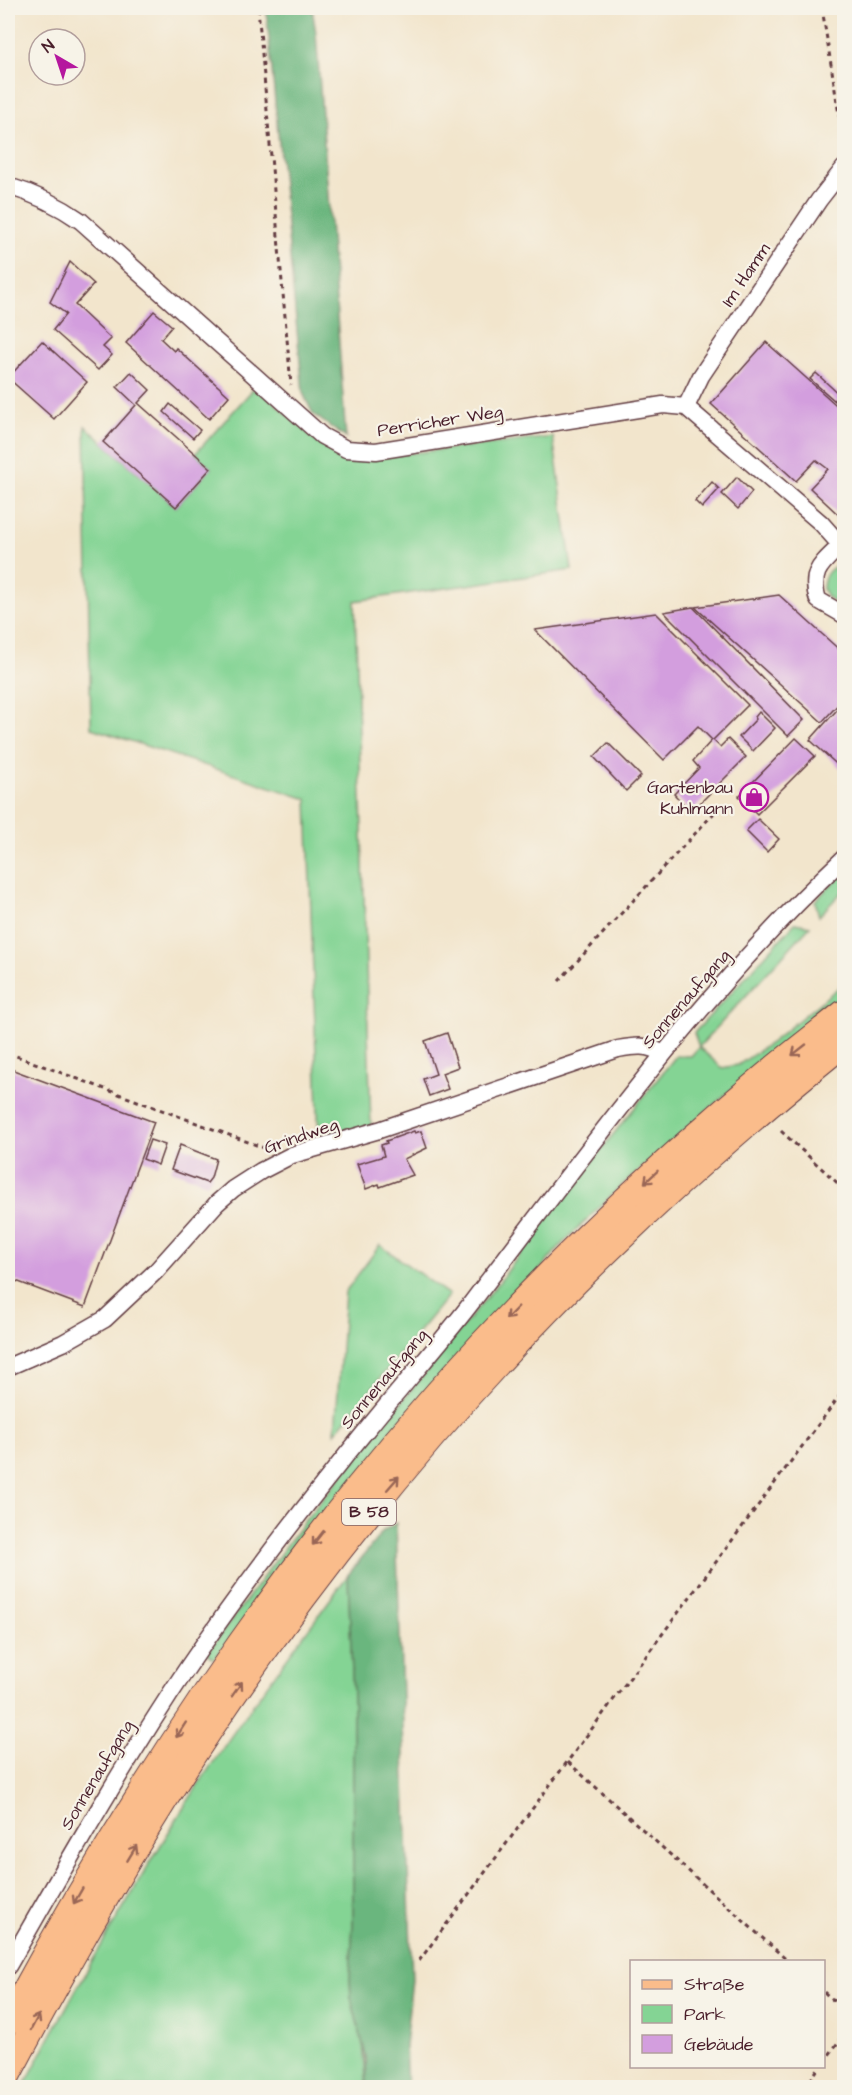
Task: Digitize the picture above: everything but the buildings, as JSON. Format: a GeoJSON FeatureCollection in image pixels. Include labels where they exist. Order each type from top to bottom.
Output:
{"type":"FeatureCollection","features":[{"type":"Feature","properties":{"kind":"main road","name":"B 58"},"geometry":{"type":"LineString","coordinates":[[8,2022],[118,1827],[196,1706],[284,1583],[359,1486],[436,1395],[501,1324],[613,1212],[754,1085],[844,1013]]}},
{"type":"Feature","properties":{"kind":"main road","name":"B 58"},"geometry":{"type":"LineString","coordinates":[[8,2074],[98,1910],[177,1780],[268,1646],[379,1499],[518,1342],[630,1228],[768,1105],[844,1043]]}},
{"type":"Feature","properties":{"kind":"street","name":"Im Hamm"},"geometry":{"type":"LineString","coordinates":[[686,407],[701,376],[819,200],[844,168]]}},
{"type":"Feature","properties":{"kind":"street","name":"Perricher Weg"},"geometry":{"type":"LineString","coordinates":[[8,186],[38,195],[60,206],[81,221],[322,436],[346,449],[376,451],[663,405],[686,407]]}},
{"type":"Feature","properties":{"kind":"street"},"geometry":{"type":"LineString","coordinates":[[686,407],[821,523],[843,547],[818,569],[813,586],[818,600],[844,615]]}},
{"type":"Feature","properties":{"kind":"street","name":"Sonnenaufgang"},"geometry":{"type":"LineString","coordinates":[[8,1966],[111,1786],[189,1666],[284,1536],[368,1428],[456,1323],[663,1054],[801,899],[844,858]]}},
{"type":"Feature","properties":{"kind":"street","name":"Grindweg"},"geometry":{"type":"LineString","coordinates":[[8,1367],[63,1343],[105,1319],[156,1271],[217,1203],[233,1189],[261,1171],[292,1155],[379,1130],[618,1049],[638,1046],[652,1047],[663,1054]]}},
{"type":"Feature","properties":{"kind":"path"},"geometry":{"type":"LineString","coordinates":[[258,8],[293,409]]}},
{"type":"Feature","properties":{"kind":"path"},"geometry":{"type":"LineString","coordinates":[[822,8],[844,146]]}},
{"type":"Feature","properties":{"kind":"path"},"geometry":{"type":"LineString","coordinates":[[560,981],[714,813]]}},
{"type":"Feature","properties":{"kind":"path"},"geometry":{"type":"LineString","coordinates":[[8,1053],[255,1146],[292,1155]]}},
{"type":"Feature","properties":{"kind":"path"},"geometry":{"type":"LineString","coordinates":[[781,1131],[844,1189]]}},
{"type":"Feature","properties":{"kind":"path"},"geometry":{"type":"LineString","coordinates":[[419,1961],[844,1390]]}},
{"type":"Feature","properties":{"kind":"path"},"geometry":{"type":"LineString","coordinates":[[567,1762],[787,1960]]}},
{"type":"Feature","properties":{"kind":"path"},"geometry":{"type":"LineString","coordinates":[[825,1993],[844,2010]]}},
{"type":"Feature","properties":{"kind":"path"},"geometry":{"type":"LineString","coordinates":[[825,2061],[844,2034]]}},
{"type":"Feature","properties":{"kind":"path"},"geometry":{"type":"LineString","coordinates":[[805,2088],[819,2068]]}},
{"type":"Feature","properties":{"kind":"green space"},"geometry":{"type":"Polygon","coordinates":[[[266,8],[312,8],[316,33],[346,438],[313,414],[303,393],[266,8]]]}},
{"type":"Feature","properties":{"kind":"green space"},"geometry":{"type":"Polygon","coordinates":[[[256,386],[319,443],[376,457],[553,437],[572,570],[355,601],[371,1127],[319,1141],[307,799],[91,728],[85,426],[176,507],[211,468],[195,454],[256,386]]]}},
{"type":"Feature","properties":{"kind":"green space"},"geometry":{"type":"Polygon","coordinates":[[[844,565],[844,608],[827,597],[823,589],[824,579],[828,572],[844,565]]]}},
{"type":"Feature","properties":{"kind":"green space"},"geometry":{"type":"Polygon","coordinates":[[[844,872],[844,890],[819,916],[815,901],[844,872]]]}},
{"type":"Feature","properties":{"kind":"green space"},"geometry":{"type":"Polygon","coordinates":[[[795,923],[810,926],[699,1047],[694,1033],[795,923]]]}},
{"type":"Feature","properties":{"kind":"green space"},"geometry":{"type":"Polygon","coordinates":[[[844,983],[844,996],[761,1064],[624,1183],[562,1244],[214,1659],[207,1653],[306,1519],[500,1281],[559,1202],[676,1056],[691,1056],[699,1047],[722,1068],[738,1065],[773,1041],[844,983]]]}},
{"type":"Feature","properties":{"kind":"green space"},"geometry":{"type":"Polygon","coordinates":[[[380,1245],[449,1295],[335,1433],[345,1292],[380,1245]]]}},
{"type":"Feature","properties":{"kind":"green space"},"geometry":{"type":"Polygon","coordinates":[[[396,1523],[412,1979],[405,2046],[407,2087],[367,2087],[366,2056],[351,1998],[350,1978],[353,1924],[353,1696],[348,1575],[383,1531],[396,1523]]]}},
{"type":"Feature","properties":{"kind":"green space"},"geometry":{"type":"Polygon","coordinates":[[[348,1575],[353,1696],[353,1924],[350,1978],[351,1998],[363,2045],[367,2087],[23,2088],[99,1948],[200,1781],[348,1575]]]}},
{"type":"Feature","properties":{"kind":"place","name":"Gartenbau Kuhlmann"},"geometry":{"type":"Point","coordinates":[754,797]}}]}
